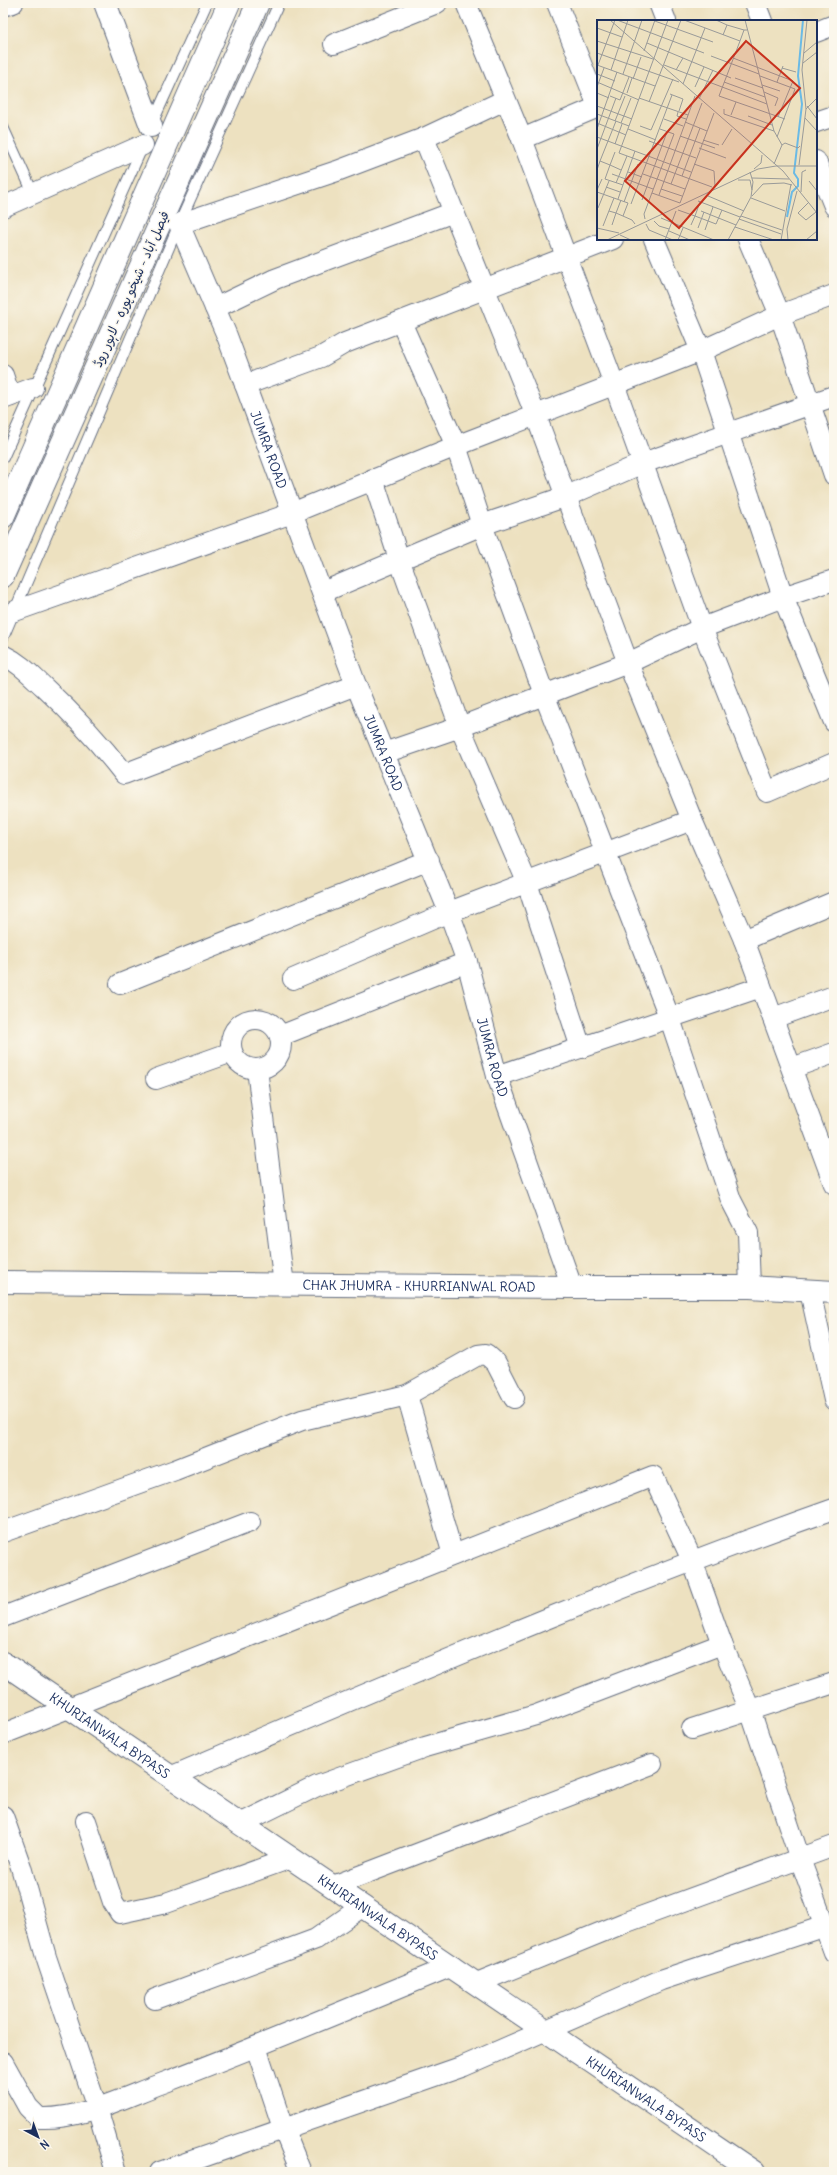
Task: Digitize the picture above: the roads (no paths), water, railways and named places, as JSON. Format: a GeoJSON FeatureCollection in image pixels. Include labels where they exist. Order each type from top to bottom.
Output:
{"type":"FeatureCollection","features":[{"type":"Feature","properties":{"kind":"main road"},"geometry":{"type":"LineString","coordinates":[[105,3],[152,126]]}},
{"type":"Feature","properties":{"kind":"main road","name":"فیصل آباد - شیخو پورہ - لاہور روڈ"},"geometry":{"type":"LineString","coordinates":[[3,517],[230,3]]}},
{"type":"Feature","properties":{"kind":"main road","name":"فیصل آباد - شیخو پورہ - لاہور روڈ"},"geometry":{"type":"LineString","coordinates":[[3,576],[258,3]]}},
{"type":"Feature","properties":{"kind":"main road","name":"CHAK JHUMRA - KHURRIANWAL ROAD"},"geometry":{"type":"LineString","coordinates":[[3,1282],[750,1287],[834,1292]]}},
{"type":"Feature","properties":{"kind":"main road","name":"KHURIANWALA BYPASS"},"geometry":{"type":"LineString","coordinates":[[3,1663],[754,2172]]}},
{"type":"Feature","properties":{"kind":"street"},"geometry":{"type":"LineString","coordinates":[[3,6],[13,3]]}},
{"type":"Feature","properties":{"kind":"street"},"geometry":{"type":"LineString","coordinates":[[334,44],[436,3]]}},
{"type":"Feature","properties":{"kind":"street"},"geometry":{"type":"LineString","coordinates":[[466,3],[522,139],[614,384],[702,628],[767,792],[834,763]]}},
{"type":"Feature","properties":{"kind":"street"},"geometry":{"type":"LineString","coordinates":[[557,3],[597,104]]}},
{"type":"Feature","properties":{"kind":"street"},"geometry":{"type":"LineString","coordinates":[[659,3],[666,20]]}},
{"type":"Feature","properties":{"kind":"street"},"geometry":{"type":"LineString","coordinates":[[755,3],[762,20]]}},
{"type":"Feature","properties":{"kind":"street"},"geometry":{"type":"LineString","coordinates":[[817,32],[834,25]]}},
{"type":"Feature","properties":{"kind":"street"},"geometry":{"type":"LineString","coordinates":[[179,224],[337,171],[424,138],[505,100]]}},
{"type":"Feature","properties":{"kind":"street"},"geometry":{"type":"LineString","coordinates":[[522,139],[597,107]]}},
{"type":"Feature","properties":{"kind":"street"},"geometry":{"type":"LineString","coordinates":[[817,122],[834,116]]}},
{"type":"Feature","properties":{"kind":"street"},"geometry":{"type":"LineString","coordinates":[[424,138],[536,416],[628,663],[692,820],[744,940],[834,1184]]}},
{"type":"Feature","properties":{"kind":"street"},"geometry":{"type":"LineString","coordinates":[[3,206],[143,145]]}},
{"type":"Feature","properties":{"kind":"street"},"geometry":{"type":"LineString","coordinates":[[817,164],[834,206]]}},
{"type":"Feature","properties":{"kind":"street"},"geometry":{"type":"LineString","coordinates":[[215,308],[275,279],[454,212]]}},
{"type":"Feature","properties":{"kind":"street","name":"JUMRA ROAD"},"geometry":{"type":"LineString","coordinates":[[179,224],[246,385],[356,685],[429,860],[449,912],[467,962],[497,1076],[572,1287]]}},
{"type":"Feature","properties":{"kind":"street"},"geometry":{"type":"LineString","coordinates":[[246,385],[321,357],[345,344],[610,240]]}},
{"type":"Feature","properties":{"kind":"street"},"geometry":{"type":"LineString","coordinates":[[654,240],[701,352],[783,597],[834,722]]}},
{"type":"Feature","properties":{"kind":"street"},"geometry":{"type":"LineString","coordinates":[[748,240],[780,315],[809,406],[834,475]]}},
{"type":"Feature","properties":{"kind":"street"},"geometry":{"type":"LineString","coordinates":[[14,611],[292,513],[456,446],[536,416],[614,384],[701,352],[780,315],[834,295]]}},
{"type":"Feature","properties":{"kind":"street"},"geometry":{"type":"LineString","coordinates":[[401,322],[456,446],[482,525],[544,694],[670,1019],[731,1200],[748,1233],[750,1287]]}},
{"type":"Feature","properties":{"kind":"street"},"geometry":{"type":"LineString","coordinates":[[3,375],[7,397],[33,388]]}},
{"type":"Feature","properties":{"kind":"street"},"geometry":{"type":"LineString","coordinates":[[323,592],[482,525],[567,496],[643,463],[834,396]]}},
{"type":"Feature","properties":{"kind":"street"},"geometry":{"type":"LineString","coordinates":[[373,479],[399,559],[460,727],[527,883],[581,1048]]}},
{"type":"Feature","properties":{"kind":"street"},"geometry":{"type":"LineString","coordinates":[[384,753],[460,727],[628,663],[702,628],[783,597],[834,580]]}},
{"type":"Feature","properties":{"kind":"street"},"geometry":{"type":"LineString","coordinates":[[3,655],[17,662],[62,704],[95,738],[124,774],[356,685]]}},
{"type":"Feature","properties":{"kind":"street"},"geometry":{"type":"LineString","coordinates":[[293,979],[449,912],[692,820]]}},
{"type":"Feature","properties":{"kind":"street"},"geometry":{"type":"LineString","coordinates":[[120,984],[429,860]]}},
{"type":"Feature","properties":{"kind":"street"},"geometry":{"type":"LineString","coordinates":[[744,940],[834,902]]}},
{"type":"Feature","properties":{"kind":"street"},"geometry":{"type":"LineString","coordinates":[[280,1036],[467,962]]}},
{"type":"Feature","properties":{"kind":"street"},"geometry":{"type":"LineString","coordinates":[[497,1076],[762,987]]}},
{"type":"Feature","properties":{"kind":"street"},"geometry":{"type":"LineString","coordinates":[[773,1018],[834,996]]}},
{"type":"Feature","properties":{"kind":"street"},"geometry":{"type":"LineString","coordinates":[[258,1019],[268,1021],[276,1028],[280,1036],[282,1046],[279,1055],[273,1063],[257,1069],[245,1066],[237,1060],[232,1052],[231,1042],[234,1033],[240,1025],[248,1020],[258,1019]]}},
{"type":"Feature","properties":{"kind":"street"},"geometry":{"type":"LineString","coordinates":[[156,1079],[232,1052]]}},
{"type":"Feature","properties":{"kind":"street"},"geometry":{"type":"LineString","coordinates":[[792,1068],[834,1053]]}},
{"type":"Feature","properties":{"kind":"street"},"geometry":{"type":"LineString","coordinates":[[257,1069],[284,1285]]}},
{"type":"Feature","properties":{"kind":"street"},"geometry":{"type":"LineString","coordinates":[[810,1291],[834,1400]]}},
{"type":"Feature","properties":{"kind":"street"},"geometry":{"type":"LineString","coordinates":[[3,1532],[175,1470],[302,1420],[407,1395],[478,1355],[486,1354],[496,1363],[514,1398]]}},
{"type":"Feature","properties":{"kind":"street"},"geometry":{"type":"LineString","coordinates":[[407,1395],[453,1555]]}},
{"type":"Feature","properties":{"kind":"street"},"geometry":{"type":"LineString","coordinates":[[3,1734],[653,1476],[692,1560],[722,1644],[750,1710],[800,1859],[834,1952]]}},
{"type":"Feature","properties":{"kind":"street"},"geometry":{"type":"LineString","coordinates":[[170,1777],[570,1609],[692,1560],[834,1508]]}},
{"type":"Feature","properties":{"kind":"street"},"geometry":{"type":"LineString","coordinates":[[3,1617],[250,1522]]}},
{"type":"Feature","properties":{"kind":"street"},"geometry":{"type":"LineString","coordinates":[[240,1824],[317,1786],[425,1747],[536,1715],[722,1644]]}},
{"type":"Feature","properties":{"kind":"street"},"geometry":{"type":"LineString","coordinates":[[692,1729],[834,1683]]}},
{"type":"Feature","properties":{"kind":"street"},"geometry":{"type":"LineString","coordinates":[[333,1886],[652,1764]]}},
{"type":"Feature","properties":{"kind":"street"},"geometry":{"type":"LineString","coordinates":[[3,1816],[21,1867],[46,1957],[97,2108],[116,2172]]}},
{"type":"Feature","properties":{"kind":"street"},"geometry":{"type":"LineString","coordinates":[[86,1821],[113,1902],[120,1913],[166,1903],[291,1858]]}},
{"type":"Feature","properties":{"kind":"street"},"geometry":{"type":"LineString","coordinates":[[477,1983],[624,1923],[834,1846]]}},
{"type":"Feature","properties":{"kind":"street"},"geometry":{"type":"LineString","coordinates":[[155,1999],[316,1939],[363,1906]]}},
{"type":"Feature","properties":{"kind":"street"},"geometry":{"type":"LineString","coordinates":[[160,2172],[464,2066],[660,1980],[825,1926]]}},
{"type":"Feature","properties":{"kind":"street"},"geometry":{"type":"LineString","coordinates":[[3,2062],[28,2107],[39,2118],[58,2119],[97,2108],[256,2047],[452,1966]]}},
{"type":"Feature","properties":{"kind":"street"},"geometry":{"type":"LineString","coordinates":[[256,2047],[283,2128],[301,2172]]}},
{"type":"Feature","properties":{"kind":"lane"},"geometry":{"type":"LineString","coordinates":[[3,458],[33,388],[207,3]]}},
{"type":"Feature","properties":{"kind":"lane"},"geometry":{"type":"LineString","coordinates":[[3,638],[179,224],[279,3]]}},
{"type":"Feature","properties":{"kind":"lane"},"geometry":{"type":"LineString","coordinates":[[3,127],[33,193]]}}]}
